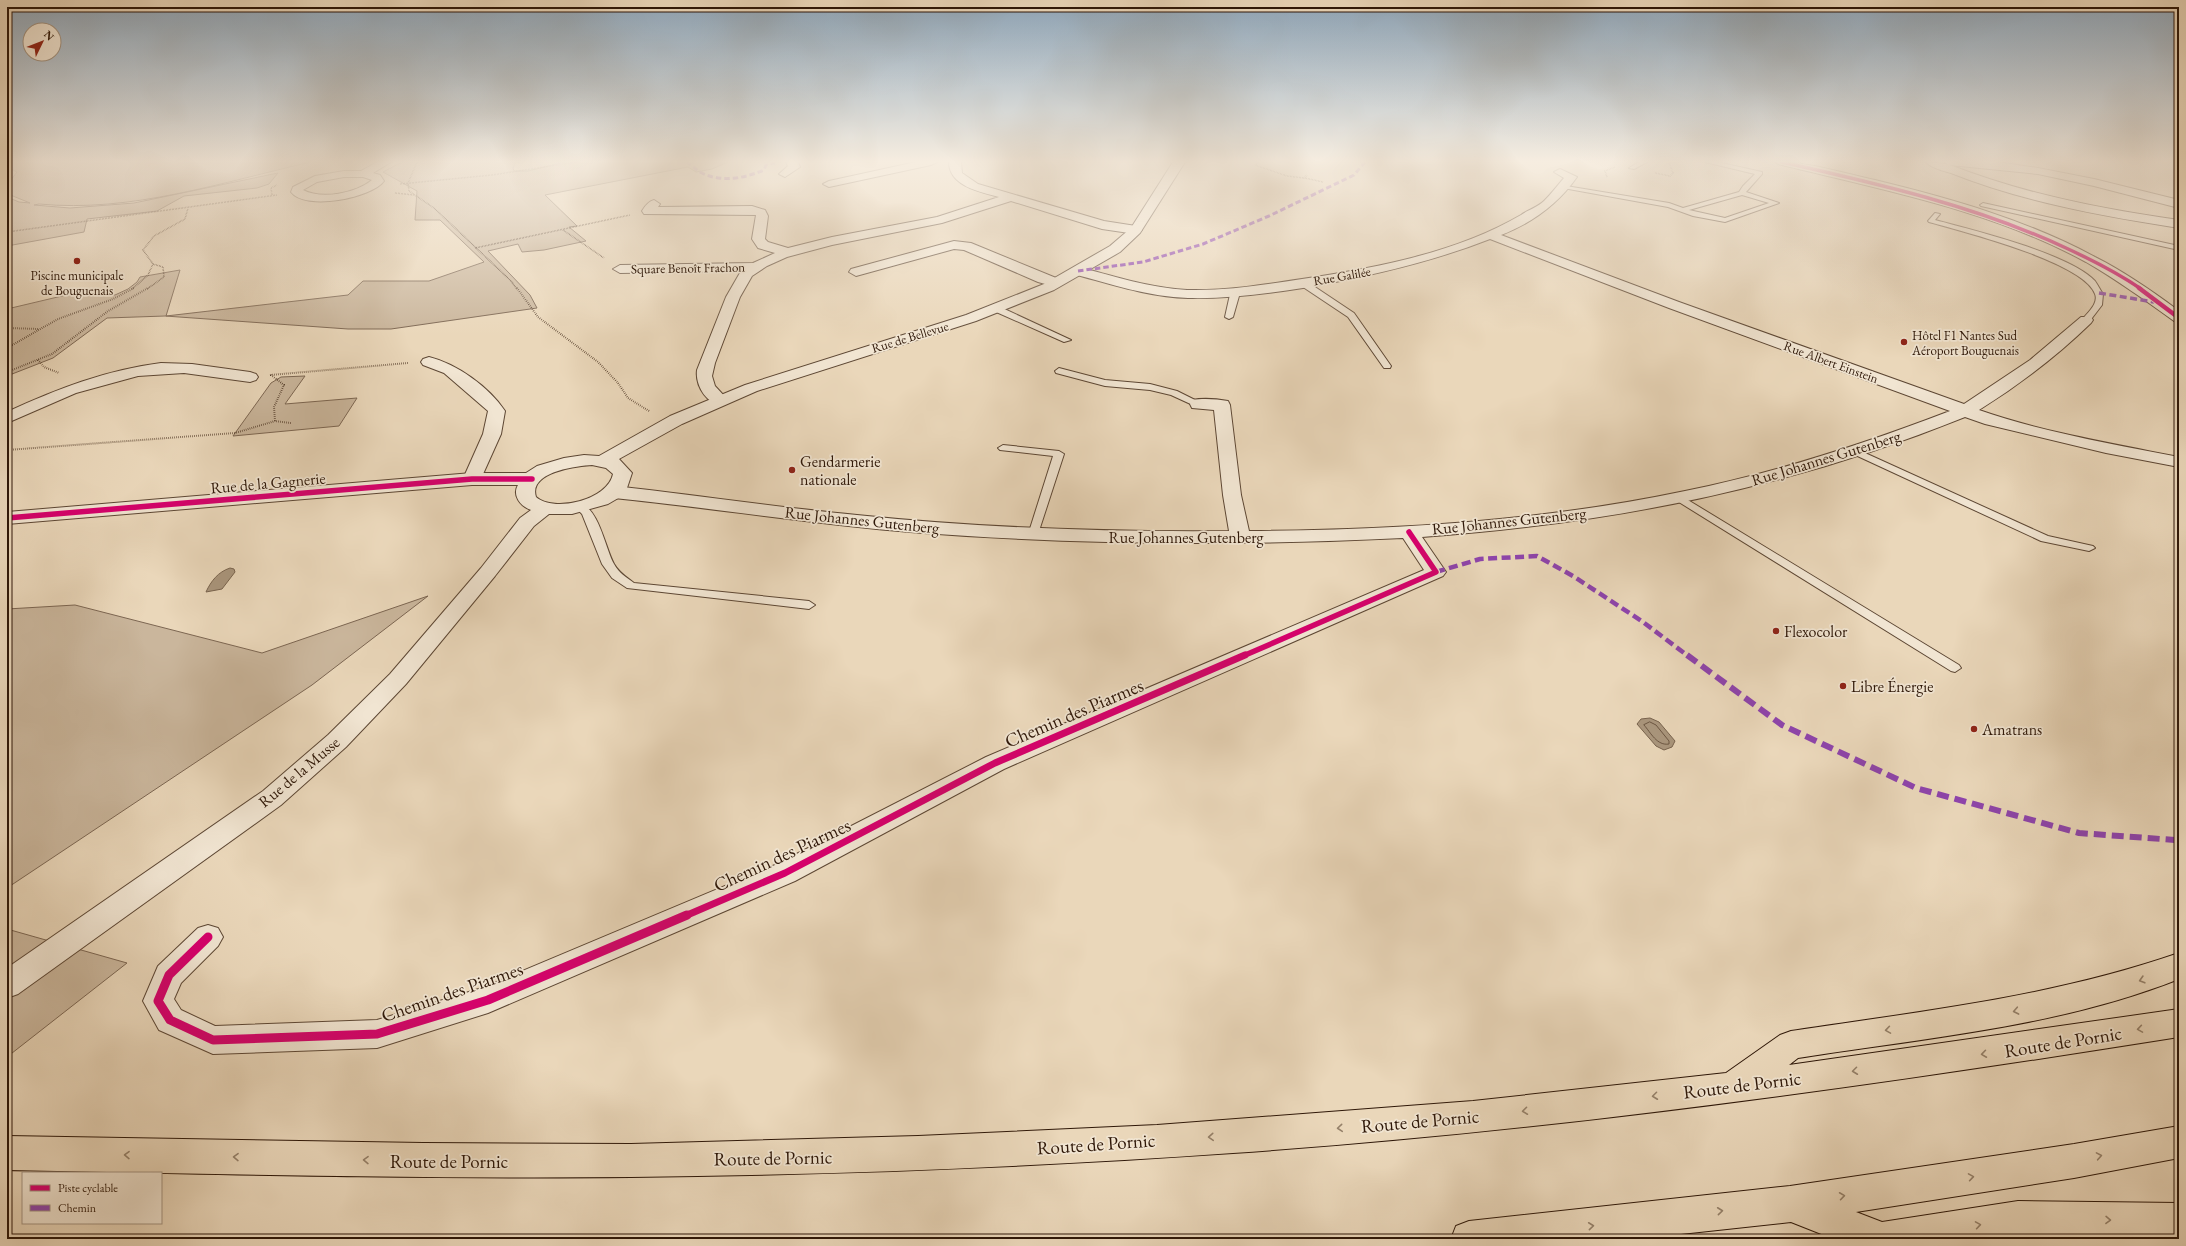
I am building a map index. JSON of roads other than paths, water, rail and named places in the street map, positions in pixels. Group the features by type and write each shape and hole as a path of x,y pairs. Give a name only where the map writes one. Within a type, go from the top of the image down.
{"highway":[{"path":"1735,1086 1791,1045 2013,1011 2076,998 2148,978 2179,966"},
{"name":"Route de Pornic","path":"7,1153 447,1161 640,1161 1020,1149 1301,1131 1475,1117 1735,1086 1988,1053 2179,1023"},
{"path":"1468,1239 1790,1204 2074,1161 2179,1142"},
{"path":"1790,1204 1880,1239"},
{"path":"1884,1239 2018,1219 2179,1221"}],"street":[{"path":"761,220 758,239 763,244 790,253"},
{"path":"720,400 710,392 705,385 704,372 730,306 746,274 755,267 790,253 834,241 937,220"},
{"path":"1085,220 1102,225 1136,230"},
{"name":"Rue de Bellevue","path":"602,461 676,420 720,400 798,372 997,309 1056,283 1115,249 1136,230 1142,220"},
{"name":"Rue Galilée","path":"1078,271 1161,290 1186,294 1234,292 1303,283 1412,262 1490,235 1518,220"},
{"path":"1998,220 2099,263 2135,285 2179,318"},
{"path":"2156,220 2179,224"},
{"name":"Rue Albert Einstein","path":"1490,235 1964,411 2020,429 2179,462"},
{"path":"856,272 954,245 966,246 1043,279 1056,283"},
{"name":"Square Benoît Frachon","path":"620,269 755,267"},
{"name":"Rue Johannes Gutenberg","path":"614,492 858,521 1033,535 1240,537 1409,532 1530,522 1678,497 1785,473 1854,451 1964,411 2036,365 2057,348 2086,320"},
{"path":"429,362 450,370 490,402 497,411 492,434 472,478"},
{"path":"7,418 45,400 130,371 184,368 250,377"},
{"path":"1198,404 1222,405 1232,495 1240,537"},
{"path":"581,460 602,461 619,467 623,472 624,479 621,485 614,492 599,500 580,506 561,509 545,508 534,504 527,499 525,493 526,486 532,479 548,469 564,463 581,460"},
{"name":"Rue de la Gagnerie","path":"7,518 472,478 532,479"},
{"name":"Rue de la Musse","path":"7,985 272,798 337,741 398,679 488,572 526,522 545,508"},
{"name":"Chemin des Piarmes","path":"208,938 169,975 158,1001 170,1020 213,1040 377,1034 488,1000 785,873 995,763 1436,572 1409,532"}],"lane":[{"name":"Rue Johannes Gutenberg","path":"1932,220 2029,250 2078,273 2095,286 2099,293 2098,306 2086,320"},
{"path":"2052,220 2179,248"},
{"path":"1303,283 1351,315 1387,366"},
{"path":"1229,318 1235,296 1234,292"},
{"path":"997,309 1067,340"},
{"path":"1058,371 1105,383 1150,387 1174,393 1198,404"},
{"path":"1003,448 1058,454 1033,535"},
{"path":"1854,451 2009,524 2045,539 2089,548"},
{"path":"1678,497 1955,668"},
{"path":"580,506 587,512 608,564 616,576 631,586 809,606"}],"water":[{"path":"230,568 234,569 235,572 222,589 206,592 215,577"},
{"path":"1650,718 1659,722 1675,741 1672,747 1664,750 1656,746 1637,724 1641,719"}],"place":[{"name":"Piscine municipale de Bouguenais","path":"77,261"},
{"name":"Hôtel F1 Nantes Sud Aéroport Bouguenais","path":"1904,342"},
{"name":"Gendarmerie nationale","path":"792,470"},
{"name":"Flexocolor","path":"1776,631"},
{"name":"Libre Énergie","path":"1843,686"},
{"name":"Amatrans","path":"1974,729"}]}
